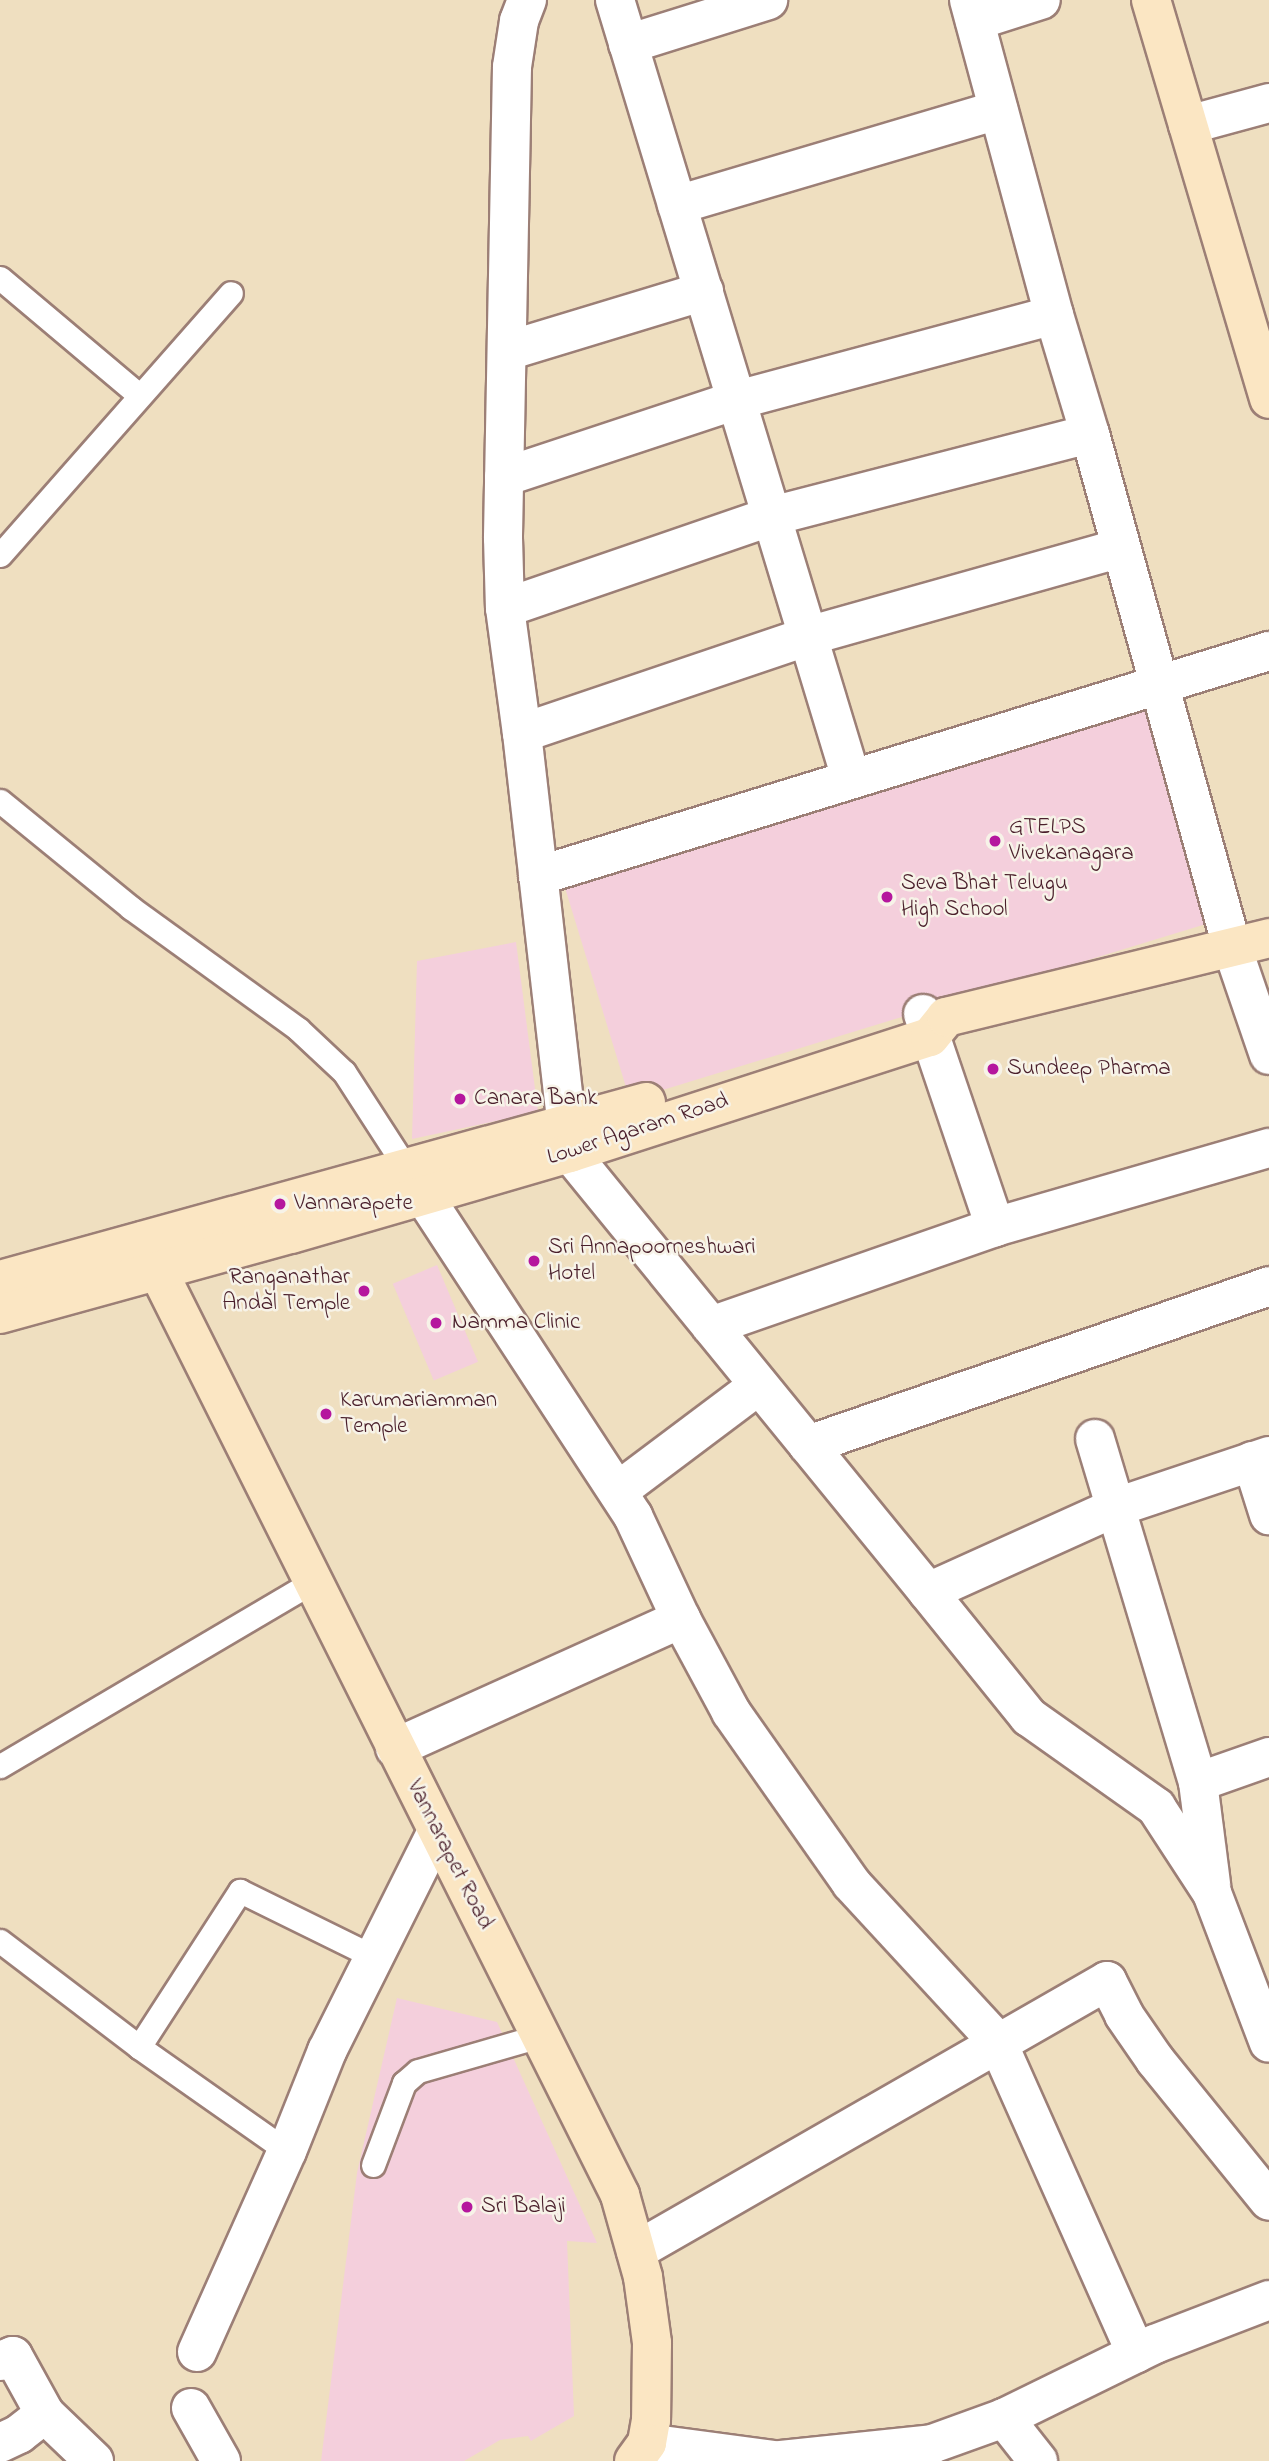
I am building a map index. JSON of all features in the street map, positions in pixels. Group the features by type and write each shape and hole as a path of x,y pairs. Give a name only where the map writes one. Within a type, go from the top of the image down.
{"street":[{"path":"527,0 519,21 512,67 504,477 505,608 522,733 568,1138 710,1326 1029,1717 1156,1807 1212,1893 1269,2043"},
{"path":"615,0 851,778"},
{"path":"628,44 768,0"},
{"path":"1041,0 972,10 1158,687 1232,947 1269,1055"},
{"path":"1152,0 1268,390"},
{"path":"1188,125 1269,103"},
{"path":"677,205 998,110"},
{"path":"507,351 704,291"},
{"path":"504,477 737,400 1054,315"},
{"path":"505,608 772,516 1090,434"},
{"path":"522,733 808,636 1121,548"},
{"path":"538,876 1269,651"},
{"name":"Lower Agaram Road","path":"0,1314 150,1255 568,1138 933,1023 1269,938"},
{"path":"933,1023 995,1227"},
{"path":"710,1326 995,1227 1269,1148"},
{"path":"414,1182 633,1516 681,1619 731,1712 851,1883 998,2041 1136,2353"},
{"path":"0,1280 150,1255"},
{"name":"Vannarapet Road","path":"150,1255 539,2036 608,2164 636,2251 652,2343 653,2395 640,2452"},
{"path":"808,1445 1269,1286"},
{"path":"618,1491 759,1385"},
{"path":"1095,1439 1198,1782 1212,1893"},
{"path":"928,1592 1114,1508 1260,1459 1269,1516"},
{"path":"396,1748 681,1619"},
{"path":"1198,1782 1269,1757"},
{"path":"197,2352 287,2151 327,2051 437,1831"},
{"path":"636,2251 998,2041 1107,1981 1124,2015 1154,2060 1269,2201"},
{"path":"640,2452 782,2461 897,2454 1004,2418 1136,2353 1269,2300"},
{"path":"0,2361 13,2357 45,2414 94,2461"},
{"path":"191,2408 221,2461"},
{"path":"0,2443 19,2434 45,2414"},
{"path":"1004,2418 1038,2461"}],"lane":[{"path":"0,278 139,395"},
{"path":"0,555 231,293"},
{"path":"0,802 131,908 298,1028 344,1072 414,1182"},
{"path":"0,1766 312,1582"},
{"path":"139,2046 240,1891 374,1957"},
{"path":"0,1941 139,2046 287,2151"},
{"path":"373,2165 404,2083 418,2071 539,2036"}],"shaded area":[{"name":"Seva Bhat Telugu High School","path":"1151,694 1220,920 630,1100 561,874"},
{"path":"516,942 538,1112 412,1139 417,961"},
{"name":"Namma Clinic","path":"437,1265 478,1362 434,1380 393,1284"},
{"name":"Sri Balaji","path":"397,1998 497,2022 597,2243 567,2241 574,2416 531,2441 528,2436 500,2440 464,2461 321,2461 357,2173"}],"place":[{"name":"GTELPS Vivekanagara","path":"995,841"},
{"name":"Seva Bhat Telugu High School","path":"887,897"},
{"name":"Sundeep Pharma","path":"993,1069"},
{"name":"Canara Bank","path":"460,1099"},
{"name":"Vannarapete","path":"280,1204"},
{"name":"Sri Annapoorneshwari Hotel","path":"534,1261"},
{"name":"Ranganathar Andal Temple","path":"364,1291"},
{"name":"Namma Clinic","path":"436,1323"},
{"name":"Karumariamman Temple","path":"326,1414"},
{"name":"Sri Balaji","path":"467,2207"}]}
